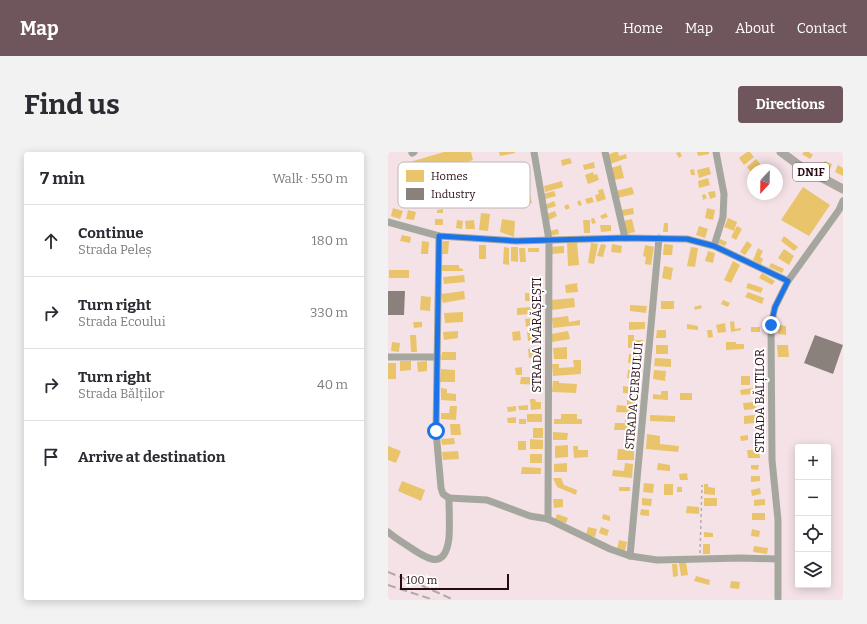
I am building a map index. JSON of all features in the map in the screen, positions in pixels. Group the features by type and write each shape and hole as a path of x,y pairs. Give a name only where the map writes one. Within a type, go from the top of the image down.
{"main road":[{"name":"DN1F","path":"781,152 800,166 843,189"}],"street":[{"name":"STRADA MĂRĂȘEȘTI","path":"534,152 548,240 548,519"},
{"path":"605,152 625,238"},
{"path":"714,246 723,217 724,194 716,152"},
{"name":"STRADA BĂLȚILOR","path":"778,598 778,520 772,453 771,325 775,307 788,281 843,201"},
{"path":"388,222 439,236 516,241 625,238 687,239 714,246 788,281"},
{"path":"439,236 436,431 441,488 443,494 449,498 487,500 530,516 548,519 610,549 630,556 657,560 742,558 777,559"},
{"name":"STRADA CERBULUI","path":"630,556 659,238"},
{"path":"388,358 437,357"},
{"path":"388,532 426,558 434,560 442,557 446,550 449,538 449,498"}],"path":[{"path":"700,559 702,485"}],"building: Homes":[{"path":"444,152 471,152 473,160 466,162 410,162"},
{"path":"499,152 515,152 515,153 500,156"},
{"path":"618,152 619,156 626,154 627,158 610,164 607,155"},
{"path":"680,152 682,156 679,158 676,153"},
{"path":"697,152 709,152 709,154 698,156"},
{"path":"747,152 750,152 754,157 744,165 739,158"},
{"path":"804,152 809,152 813,155 810,159 802,154"},
{"path":"570,158 572,163 562,166 561,160"},
{"path":"756,159 760,164 750,164"},
{"path":"825,161 832,164 830,169 823,166"},
{"path":"594,162 595,168 584,170 583,165"},
{"path":"621,165 624,178 614,180 611,168"},
{"path":"838,165 843,168 843,176 835,172"},
{"path":"709,167 711,174 699,178 697,170"},
{"path":"694,169 695,175 691,175 690,170"},
{"path":"593,172 594,175 597,174 599,180 588,184 585,175"},
{"path":"708,178 710,185 699,188 698,181"},
{"path":"562,181 563,187 545,192 544,186"},
{"path":"632,187 634,194 618,198 616,191"},
{"path":"803,187 830,205 809,236 781,220"},
{"path":"603,189 606,199 597,202 595,195 599,194 598,190"},
{"path":"554,191 556,196 545,199 543,194"},
{"path":"715,191 716,197 710,199 708,192"},
{"path":"705,194 707,198 703,200 702,195"},
{"path":"592,197 594,202 587,204 585,199"},
{"path":"580,200 582,205 579,206 577,202"},
{"path":"554,201 556,206 547,209 545,205"},
{"path":"568,204 570,208 566,210 564,206"},
{"path":"393,208 403,211 400,219 391,216"},
{"path":"633,208 634,214 622,216 621,210"},
{"path":"707,208 715,210 713,220 705,218"},
{"path":"443,209 443,213 437,213 437,210"},
{"path":"408,210 416,212 414,220 406,219"},
{"path":"555,211 557,216 549,220 547,214"},
{"path":"481,213 490,214 488,231 479,230"},
{"path":"606,213 608,217 602,219 600,216"},
{"path":"594,218 596,223 592,224 591,219"},
{"path":"728,218 737,222 734,231 724,227"},
{"path":"435,219 443,219 443,225 435,225"},
{"path":"502,219 515,221 514,237 500,232"},
{"path":"632,219 635,232 627,234 623,221"},
{"path":"457,220 463,221 462,229 456,228"},
{"path":"474,220 475,229 466,229 465,221"},
{"path":"583,220 590,220 590,233 584,233"},
{"path":"664,223 668,223 668,232 663,232"},
{"path":"600,225 611,225 611,231 601,232"},
{"path":"699,226 708,229 705,238 696,235"},
{"path":"737,226 742,229 736,240 731,237"},
{"path":"558,229 559,234 549,236 549,231"},
{"path":"402,235 411,237 410,243 400,241"},
{"path":"784,236 798,247 794,251 781,241"},
{"path":"720,239 727,242 725,246 718,243"},
{"path":"422,241 429,242 428,254 421,254"},
{"path":"443,241 449,241 448,254 442,254"},
{"path":"747,241 752,245 745,255 740,252"},
{"path":"567,242 577,242 579,265 568,266"},
{"path":"591,243 598,244 594,264 588,263"},
{"path":"601,244 606,245 603,257 597,256"},
{"path":"612,244 622,246 621,253 611,252"},
{"path":"664,244 673,245 672,255 663,255"},
{"path":"479,245 486,245 486,259 479,259"},
{"path":"645,245 654,247 651,265 645,264 646,257 643,256"},
{"path":"564,246 564,253 552,254 551,247"},
{"path":"504,247 509,248 509,265 503,264"},
{"path":"511,247 518,247 518,262 511,261"},
{"path":"691,247 698,248 695,267 687,266"},
{"path":"519,248 525,248 526,262 520,262"},
{"path":"528,248 539,248 539,252 528,252"},
{"path":"758,248 763,251 760,257 763,259 761,264 753,260"},
{"path":"784,249 794,256 789,265 778,258"},
{"path":"708,251 715,253 713,263 705,261"},
{"path":"733,261 740,265 731,283 724,280"},
{"path":"771,263 784,269 782,273 769,267"},
{"path":"441,265 459,265 459,268 463,269 463,271 441,271"},
{"path":"664,266 673,268 671,280 662,278"},
{"path":"389,270 409,270 409,278 389,278"},
{"path":"762,273 775,281 772,285 759,278"},
{"path":"464,275 465,282 444,284 443,277"},
{"path":"540,278 541,287 532,288 531,279"},
{"path":"577,283 578,292 566,293 565,285"},
{"path":"748,283 763,288 761,293 746,288"},
{"path":"464,291 465,299 443,303 441,294"},
{"path":"748,292 764,298 762,304 745,297"},
{"path":"525,293 529,293 530,301 525,301"},
{"path":"531,293 541,293 541,299 532,299"},
{"path":"421,296 431,297 430,311 420,310"},
{"path":"574,298 575,307 552,310 551,300"},
{"path":"723,300 730,303 728,307 721,304"},
{"path":"661,301 674,301 674,309 661,309"},
{"path":"531,304 540,304 540,312 532,312"},
{"path":"630,305 647,306 646,313 630,311"},
{"path":"701,305 702,308 695,310 694,307"},
{"path":"531,307 531,314 517,315 517,308"},
{"path":"463,312 463,322 445,323 444,313"},
{"path":"568,316 569,322 580,320 580,325 553,328 552,318"},
{"path":"541,317 542,325 526,327 525,319"},
{"path":"734,321 735,329 741,328 741,330 731,332 730,322"},
{"path":"413,322 422,322 422,327 414,328"},
{"path":"629,322 645,322 645,329 629,330"},
{"path":"725,323 726,332 718,333 716,325"},
{"path":"687,324 698,326 698,330 687,329"},
{"path":"779,325 786,326 786,335 778,334"},
{"path":"751,327 760,327 760,332 751,332"},
{"path":"540,330 540,340 528,341 527,331"},
{"path":"657,330 666,330 666,338 656,338"},
{"path":"707,330 712,330 713,337 708,338"},
{"path":"458,331 458,338 444,340 443,332"},
{"path":"520,331 521,340 513,341 512,332"},
{"path":"568,331 570,339 552,342 551,334"},
{"path":"410,335 416,335 417,352 411,352"},
{"path":"628,335 634,335 634,340 643,340 643,347 628,348"},
{"path":"392,342 400,343 399,352 391,351"},
{"path":"726,342 744,344 744,349 726,350"},
{"path":"656,345 668,345 668,354 656,354"},
{"path":"777,345 788,345 789,357 778,357"},
{"path":"567,347 567,359 554,359 553,348"},
{"path":"538,348 539,357 529,358 528,349"},
{"path":"442,352 456,352 456,360 441,360"},
{"path":"629,354 642,354 641,363 628,363"},
{"path":"655,358 671,359 671,367 654,366"},
{"path":"573,360 581,360 581,374 553,376 552,364 559,364 559,368 574,367"},
{"path":"400,361 411,361 411,370 400,371"},
{"path":"427,361 427,371 418,372 417,362"},
{"path":"388,363 396,363 396,379 388,379"},
{"path":"522,367 522,375 516,375 515,368"},
{"path":"441,369 455,370 455,382 440,382"},
{"path":"628,370 641,371 640,379 627,378"},
{"path":"654,370 666,371 665,381 653,379"},
{"path":"535,373 541,373 541,385 520,384 521,377 535,377"},
{"path":"741,376 750,376 750,385 741,385"},
{"path":"553,381 559,381 559,383 577,384 576,393 552,392"},
{"path":"623,386 639,388 638,394 623,393"},
{"path":"441,388 447,389 447,393 456,394 456,401 441,400"},
{"path":"753,388 754,394 741,395 740,390"},
{"path":"661,391 668,391 668,400 653,399 653,394 661,395"},
{"path":"680,393 692,393 692,400 680,400"},
{"path":"530,399 535,399 536,402 541,402 541,409 531,410"},
{"path":"627,400 638,401 638,413 616,412 617,405 627,406"},
{"path":"755,402 756,409 744,410 743,403"},
{"path":"528,405 528,410 519,410 518,406"},
{"path":"450,406 457,406 456,420 441,419 441,413 449,413"},
{"path":"516,406 516,411 508,412 507,407"},
{"path":"527,414 542,414 542,422 527,422"},
{"path":"561,414 577,414 577,419 582,419 582,424 554,424 554,419 561,419"},
{"path":"650,415 675,416 675,422 650,421"},
{"path":"755,415 755,423 744,424 744,416"},
{"path":"516,417 516,423 508,423 507,418"},
{"path":"519,419 526,419 526,424 519,424"},
{"path":"625,419 636,419 635,430 614,430 615,423 625,423"},
{"path":"450,424 460,424 461,435 451,435"},
{"path":"533,428 543,428 543,438 533,438"},
{"path":"553,432 568,433 567,440 553,440"},
{"path":"647,434 660,436 660,444 679,446 678,452 646,449"},
{"path":"748,435 748,440 741,441 740,436"},
{"path":"454,438 455,444 442,445 441,439"},
{"path":"530,439 543,440 543,449 530,449"},
{"path":"518,441 526,441 526,450 518,450"},
{"path":"568,445 568,457 555,458 555,446"},
{"path":"388,446 401,451 396,463 388,460"},
{"path":"573,446 578,446 578,450 588,450 588,457 574,458"},
{"path":"618,449 634,450 634,460 617,460"},
{"path":"747,450 759,450 760,458 748,458"},
{"path":"458,451 459,459 443,460 442,452"},
{"path":"530,454 542,454 542,463 530,463"},
{"path":"567,463 567,472 554,472 554,464"},
{"path":"625,463 633,464 632,478 612,476 613,470 624,471"},
{"path":"658,463 670,465 670,471 657,470"},
{"path":"751,465 759,465 758,470 751,469"},
{"path":"522,467 541,468 541,474 521,474"},
{"path":"687,473 688,480 680,480 679,474"},
{"path":"751,476 760,476 760,481 751,482"},
{"path":"553,478 561,478 564,485 577,490 576,495 557,487"},
{"path":"402,481 425,490 421,501 398,491"},
{"path":"644,483 654,484 653,493 643,492"},
{"path":"664,484 673,484 673,495 664,495"},
{"path":"704,484 708,484 708,487 715,488 715,495 704,494"},
{"path":"619,487 630,487 630,491 619,491"},
{"path":"677,487 682,487 682,492 677,492"},
{"path":"760,488 761,494 752,496 751,490"},
{"path":"642,498 652,499 651,506 642,505"},
{"path":"704,498 717,498 717,506 704,506"},
{"path":"553,499 563,499 563,507 554,508"},
{"path":"765,499 765,505 754,506 754,500"},
{"path":"687,506 699,507 699,514 686,513"},
{"path":"641,509 649,510 649,516 640,515"},
{"path":"752,513 765,513 765,520 752,520"},
{"path":"557,514 568,518 566,523 555,520"},
{"path":"603,514 610,516 610,521 602,519"},
{"path":"588,527 597,529 595,537 586,535"},
{"path":"601,527 609,530 607,536 599,533"},
{"path":"752,529 760,531 759,537 751,536"},
{"path":"704,532 713,533 713,537 704,537"},
{"path":"619,540 627,542 625,551 617,549"},
{"path":"703,544 710,544 710,554 703,554"},
{"path":"754,546 768,548 767,554 753,552"},
{"path":"686,562 688,575 681,576 679,563"},
{"path":"672,564 677,564 678,576 673,577"},
{"path":"696,576 710,580 709,585 694,581"},
{"path":"731,581 740,582 739,589 730,588"}],"building: Industry":[{"path":"388,291 405,291 404,315 388,315"},
{"path":"815,335 843,345 833,374 804,363"}],"railway":[{"path":"388,572 454,600"},
{"path":"388,585 434,600"}],"route":[{"path":"436,431 439,236 516,241 625,238 687,239 714,246 788,281 775,307 771,325"}]}
